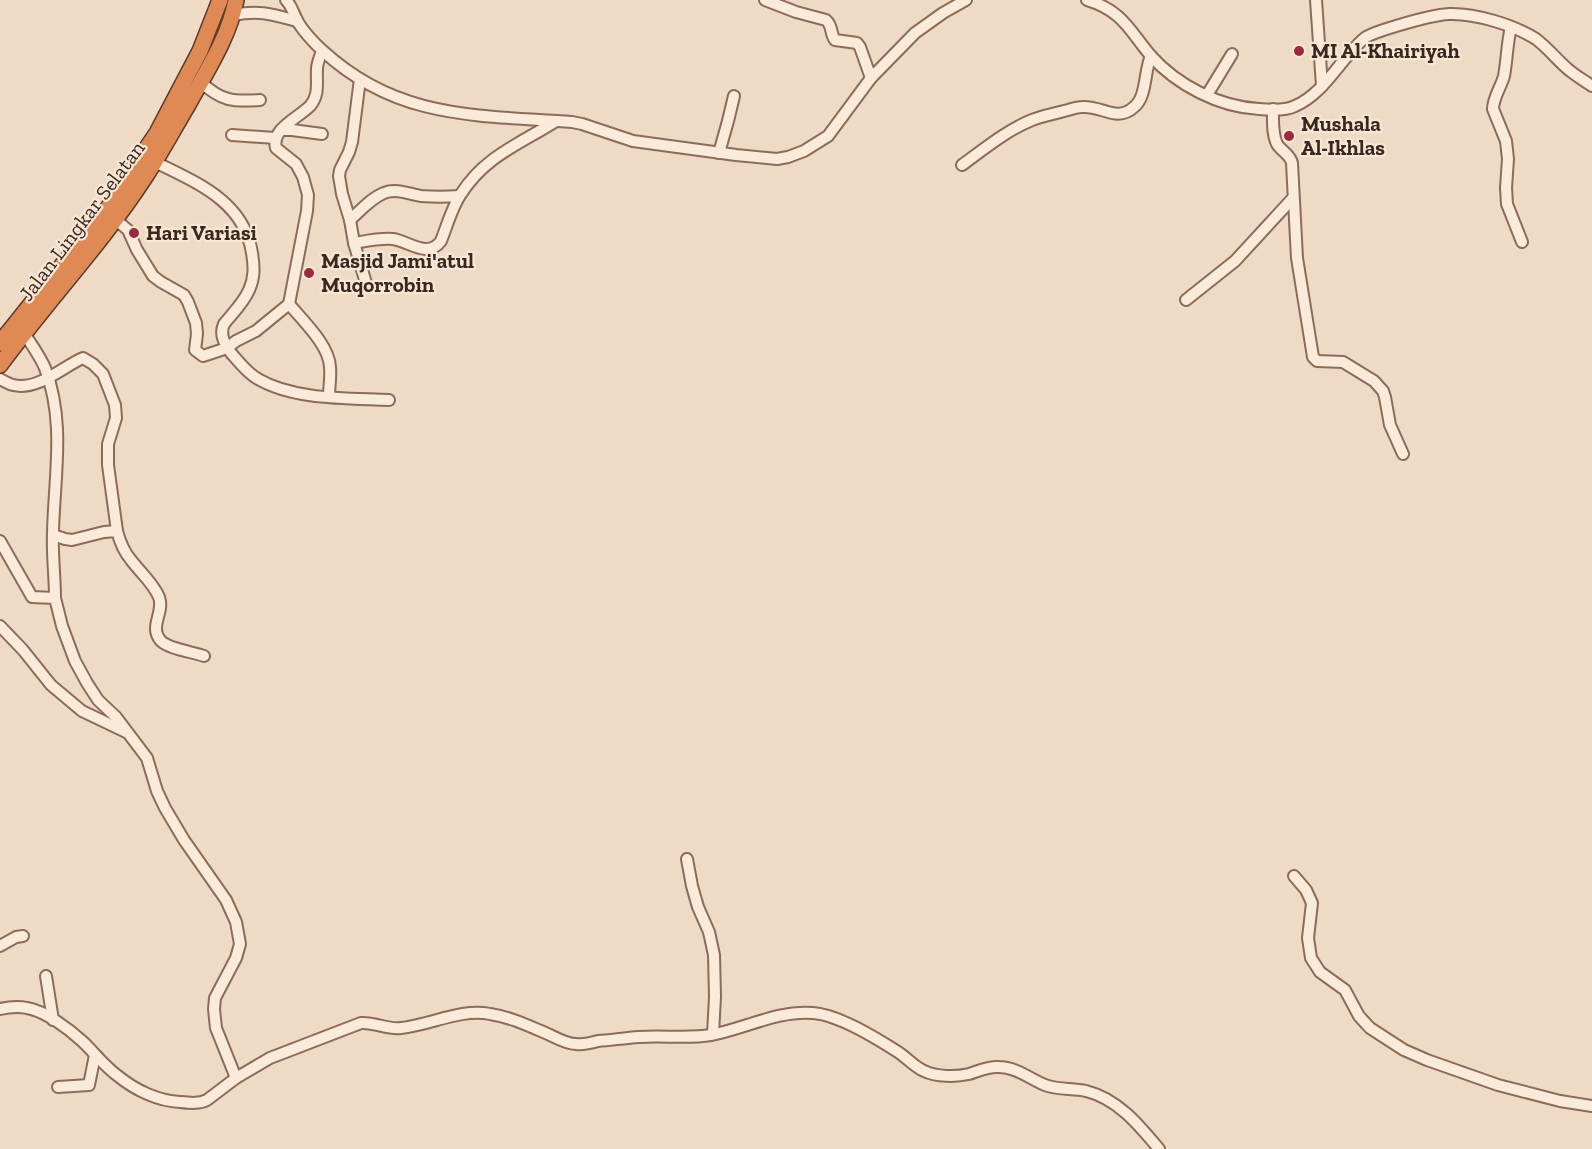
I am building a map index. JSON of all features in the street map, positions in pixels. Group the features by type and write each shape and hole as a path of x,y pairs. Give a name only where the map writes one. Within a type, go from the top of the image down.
{"highway":[{"name":"Jalan Lingkar Selatan","path":"77,256 115,219 200,51 217,2"},
{"name":"Jalan Lingkar Selatan","path":"0,365 108,208 139,174 155,162 216,55 234,8"},
{"name":"Jalan Lingkar Selatan","path":"0,343 65,272"}],"street":[{"path":"286,0 291,5 297,21 322,51 360,79 404,100 432,109 482,117 556,120 582,124 633,141 777,159 804,151 828,136 871,78 915,33 966,0"},
{"path":"765,0 826,20 830,23 835,40 857,43 871,78"},
{"path":"1088,0 1103,5 1114,13 1133,31 1151,56 1177,80 1208,96 1233,105 1258,109 1293,107 1322,87 1352,50 1366,38 1382,30 1411,21 1449,14 1474,16 1511,27 1537,40 1570,71 1592,86"},
{"path":"1316,0 1322,87"},
{"path":"234,8 297,21"},
{"path":"1511,27 1507,61 1493,108 1506,141 1507,204 1522,242"},
{"path":"115,219 128,230 153,276 184,295 196,323 195,350 203,356 227,348 264,326 289,304 307,211 308,195 303,177 296,164 276,148 278,134 312,103 318,90 316,71 322,51"},
{"path":"1208,96 1232,54"},
{"path":"962,165 1002,136 1031,121 1081,106 1093,107 1118,115 1127,113 1142,97 1146,70 1151,56"},
{"path":"360,79 352,142 340,170 341,188 366,283"},
{"path":"201,82 216,96 241,102 260,100"},
{"path":"719,153 734,96"},
{"path":"1273,109 1273,126 1277,143 1291,158 1292,163 1297,258 1313,357 1317,361 1343,362 1374,381 1383,391 1390,425 1403,454"},
{"path":"354,243 384,239 396,240 418,248 437,247 459,196 473,176 498,154 556,120"},
{"path":"232,135 278,134 292,130 322,134"},
{"path":"155,162 219,197 233,210 243,225 251,246 255,272 249,290 222,329 227,348 239,363 255,378 271,386 295,393 388,400"},
{"path":"350,220 384,193 396,191 420,196 459,196"},
{"path":"1186,300 1235,261 1293,198"},
{"path":"289,304 325,349 330,367 329,396"},
{"path":"24,333 44,367 58,422 53,535 55,598 62,626 75,661 87,683 98,700 116,717 147,758 156,791 183,840 226,900 236,922 240,944 236,958 215,998 214,1009 216,1028 236,1078"},
{"path":"0,379 14,385 26,386 48,378 83,358 103,374 115,405 116,418 108,444 108,465 117,531 122,547 160,599 161,609 156,623 156,634 160,640 166,645 204,656"},
{"path":"53,535 72,540 117,531"},
{"path":"0,541 32,597 55,598"},
{"path":"0,626 58,692 82,711 127,732"},
{"path":"687,859 692,886 709,932 714,955 713,1034"},
{"path":"1294,876 1306,890 1312,903 1308,938 1311,958 1320,972 1345,990 1359,1016 1370,1028 1404,1050 1498,1085 1560,1101 1592,1106"},
{"path":"0,946 23,936"},
{"path":"46,976 53,1020"},
{"path":"0,1009 17,1007 36,1010 68,1029 123,1080 154,1097 172,1102 192,1103 207,1100 236,1078 270,1058 362,1023 376,1023 398,1029 480,1012 516,1021 573,1044 641,1036 693,1037 797,1013 814,1013 840,1019 897,1052 924,1071 934,1074 962,1075 984,1068 1008,1068 1047,1086 1084,1091 1109,1100 1140,1126 1159,1149"},
{"path":"58,1087 89,1085 95,1055"}],"place":[{"name":"MI Al-Khairiyah","path":"1299,51"},
{"name":"Mushala Al-Ikhlas","path":"1289,136"},
{"name":"Hari Variasi","path":"134,233"},
{"name":"Masjid Jami'atul Muqorrobin","path":"309,273"}]}
